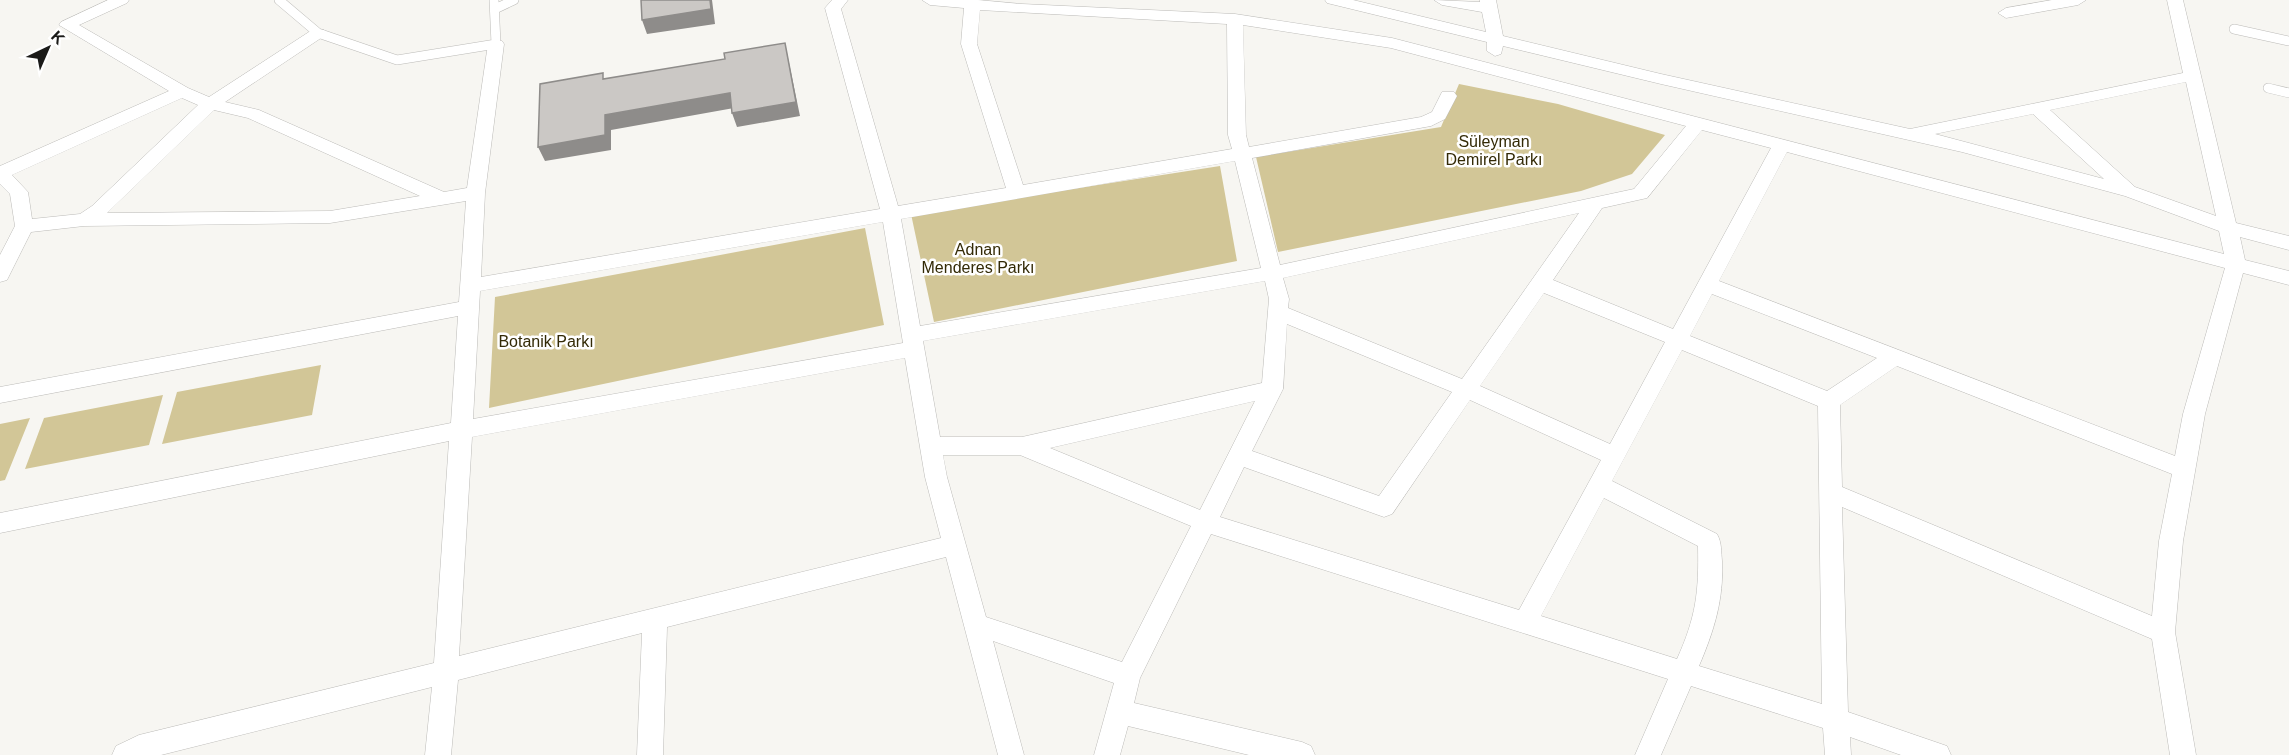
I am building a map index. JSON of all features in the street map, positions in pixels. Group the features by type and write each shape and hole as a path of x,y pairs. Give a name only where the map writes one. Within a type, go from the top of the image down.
{"street":[{"path":"121,0 67,25 182,92 210,104 253,114 441,198"},
{"path":"840,0 832,8 891,213 930,446 952,545 1011,755"},
{"path":"930,0 972,5 1234,19 1392,43 2289,278"},
{"path":"1333,0 1910,134 2131,192 2229,228 2289,243"},
{"path":"1442,0 1489,4 1495,38 1494,70"},
{"path":"2006,13 2078,0"},
{"path":"2175,0 2236,263 2194,414 2171,541 2163,632 2183,755"},
{"path":"972,5 969,44 1016,192"},
{"path":"1107,755 1128,676 1272,389 1279,299 1237,135 1234,19"},
{"path":"84,220 99,210 210,104 318,33"},
{"path":"438,755 446,671 476,193 496,44"},
{"path":"1910,134 2192,76"},
{"path":"0,275 24,226 19,192 0,174 182,92"},
{"path":"0,396 470,296 891,213 1425,122 1439,115 1448,96"},
{"path":"2037,108 2131,192"},
{"path":"0,523 461,430 1273,273 1640,194 1698,123"},
{"path":"1526,622 1782,145"},
{"path":"24,226 84,220 330,217 476,193"},
{"path":"1239,456 1384,507 1596,203"},
{"path":"1540,283 1829,401"},
{"path":"1707,284 2184,469"},
{"path":"1279,312 1466,389 1615,456"},
{"path":"1829,401 1894,357"},
{"path":"930,446 1022,446 1272,389"},
{"path":"1829,401 1835,720 1838,755"},
{"path":"1022,446 1205,522 1683,671 1938,755"},
{"path":"1599,485 1709,541 1711,586 1701,631 1648,755"},
{"path":"1831,492 2163,632"},
{"path":"125,755 139,748 952,545"},
{"path":"651,755 655,619"},
{"path":"975,624 1128,676"},
{"path":"1119,712 1302,755"}],"lane":[{"path":"279,0 318,33 397,60 496,44 495,4 514,0"},
{"path":"2234,29 2289,41"},
{"path":"2268,88 2289,93"}],"green space":[{"name":"Süleyman Demirel Parkı","path":"1459,84 1558,104 1665,135 1632,174 1581,191 1278,252 1256,157 1441,127"},
{"name":"Adnan Menderes Parkı","path":"1220,166 1237,261 934,322 911,214"},
{"name":"Botanik Parkı","path":"865,228 884,325 489,408 495,297"},
{"path":"321,365 312,415 162,444 177,392"},
{"path":"163,395 149,445 25,469 44,418"},
{"path":"30,418 5,480 0,481 0,424"}],"building":[{"path":"641,0 710,0 711,9 642,20"},
{"path":"785,43 796,102 732,113 730,93 605,115 605,135 538,147 540,84 603,73 603,79 725,59 724,53"}]}
